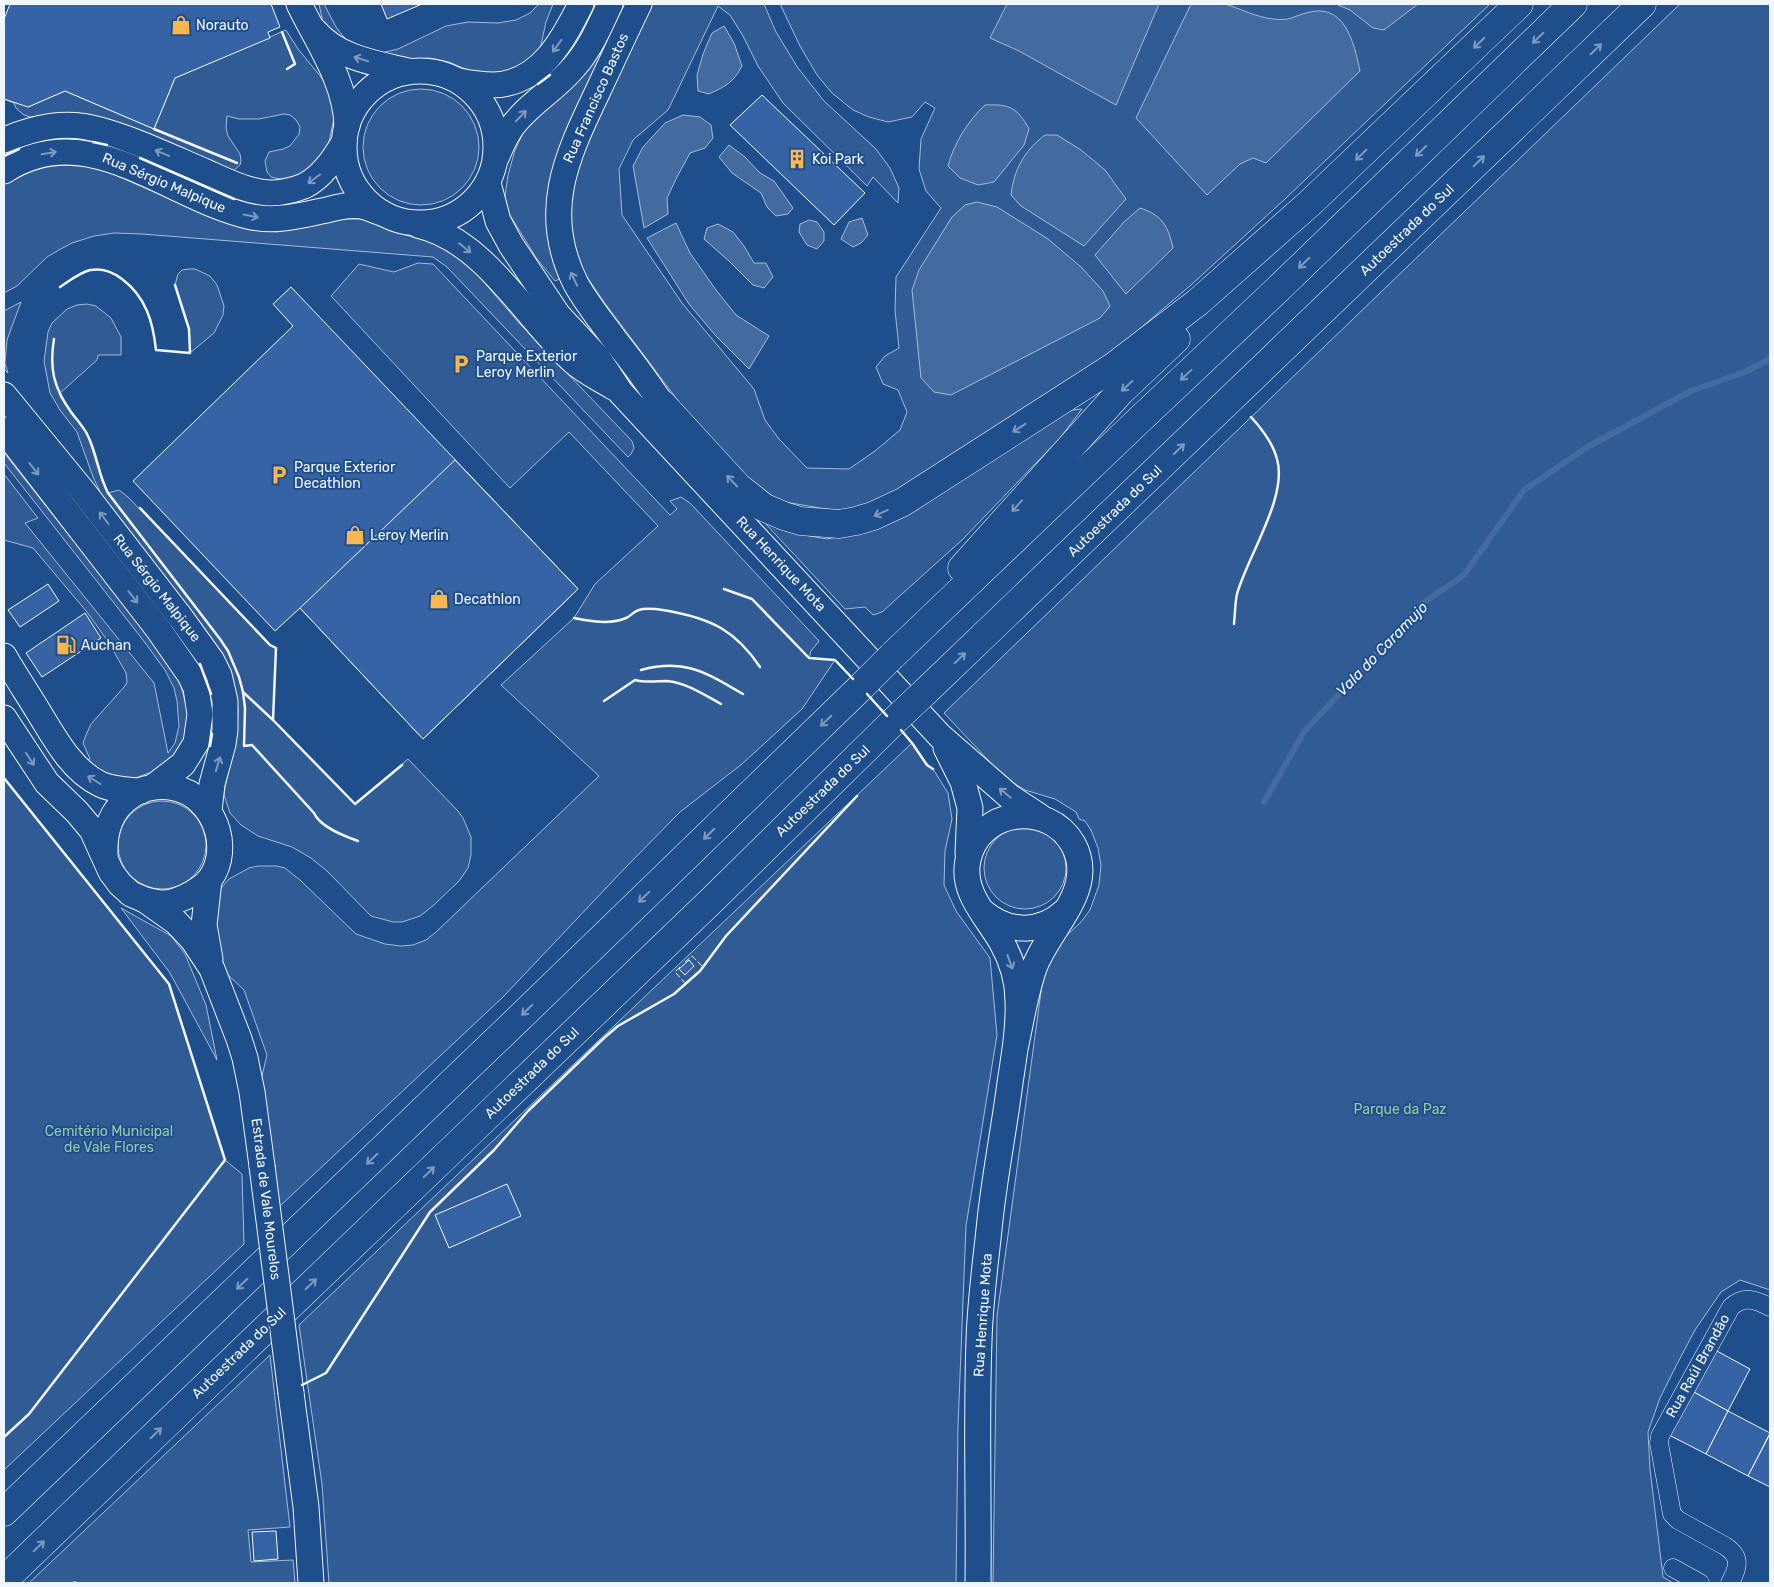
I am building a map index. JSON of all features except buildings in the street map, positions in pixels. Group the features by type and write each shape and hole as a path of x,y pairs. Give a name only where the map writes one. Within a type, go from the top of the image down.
{"highway":[{"path":"662,404 738,487 764,507 784,516 818,524 839,524 864,519 903,502 1112,367 1198,302 1310,203 1519,4"},
{"path":"4,1512 511,1026 892,656 1284,283 1573,4"},
{"name":"Autoestrada do Sul","path":"4,1580 705,907 893,722 1642,4"},
{"path":"917,633 957,573 1088,427 1120,392 1216,301 1310,203"}],"street":[{"path":"304,14 320,37 338,50 356,58 408,71 434,72 459,81 495,85 510,83 523,78 542,64 565,35 581,4"},
{"path":"304,14 342,92 346,113 346,163 354,184 367,201 395,218 430,223 453,216 473,203 488,183 505,136 530,108 555,87 575,66 591,42 610,4"},
{"name":"Rua Francisco Bastos","path":"639,4 570,151 561,183 559,220 565,256 576,284 594,312 662,404"},
{"path":"345,134 355,106 369,90 387,78 408,71"},
{"path":"459,81 481,101 485,108 494,128 496,158"},
{"name":"Rua Sérgio Malpique","path":"4,140 28,130 49,126 71,125 98,129 132,140 241,187 271,193 291,191 312,181 331,162 345,134"},
{"name":"Rua Sérgio Malpique","path":"4,171 32,157 52,152 88,153 120,163 214,206 253,217 288,219 349,205 362,206 395,218"},
{"name":"Rua Henrique Mota","path":"488,183 498,220 512,244 558,315 598,358 621,393 940,736 1010,798 1046,819"},
{"name":"Rua Henrique Mota","path":"395,218 441,232 455,240 483,262 575,362 621,393"},
{"path":"532,274 571,308 636,379 662,404"},
{"name":"Rua Sérgio Malpique","path":"4,395 82,490 187,625 212,661 219,675 225,701 225,730 222,750 212,784 209,811"},
{"name":"Rua Sérgio Malpique","path":"4,430 158,629 190,675 196,688 200,714 196,742 183,764 147,789"},
{"name":"Estrada de Vale Mourelos","path":"4,656 54,736 76,766 91,779 100,784 124,790 166,786 181,789 196,798 209,811 214,820 219,838 220,856 210,880 204,926 212,969 236,1030 252,1092 306,1507 311,1583"},
{"name":"Estrada de Vale Mourelos","path":"4,718 47,783 77,812 92,830 111,872 120,884 132,894 145,900 176,922 193,940 212,969"},
{"name":"Rua Henrique Mota","path":"940,736 963,782 970,808 968,858"},
{"name":"Estrada de Vale Mourelos","path":"106,858 104,840 108,824 117,809 130,796 147,789"},
{"path":"1024,814 1046,819 1060,828 1070,840 1079,859 1080,880 1078,891 1042,948 1036,963 1015,1049 1018,996 1014,971 1001,942 971,894 967,882 968,858 971,848 984,830 1003,818 1024,814"},
{"name":"Estrada de Vale Mourelos","path":"145,900 165,903 184,899 210,880"},
{"path":"977,905 994,920 1004,925 1021,929 1038,927 1049,923 1067,909"},
{"name":"Rua Henrique Mota","path":"978,1583 979,1338 991,1217 1015,1049"},
{"name":"Rua Raúl Brandão","path":"1730,1583 1737,1570 1737,1560 1732,1552 1725,1546 1678,1520 1672,1514 1659,1443 1660,1436 1731,1307 1739,1301 1749,1299 1756,1300 1770,1307"},
{"path":"1672,1568 1700,1583"}],"shaded area":[{"path":"18,4 255,4 261,17 66,87 28,107 65,91 154,129 175,78 286,30 329,89 334,118 329,142 308,169 294,177 280,179 271,177 267,172 265,161 269,152 290,146 299,134 300,127 290,115 284,114 259,119 239,119 227,116 226,128 228,136 240,154 241,161 240,165 233,171 67,113 30,117 24,115 16,108 14,103 4,99 4,39"},
{"path":"319,4 324,4 336,27 350,43 381,53 398,49 446,26 468,22 498,23 516,20 530,13 539,4 553,4 546,22 541,45 523,65 504,73 475,73 449,62 430,58 400,60 357,54 323,23"},
{"path":"623,4 631,4 569,137 562,278 555,281 537,259 508,212 505,196 508,175 515,150 524,131 595,59 607,39"},
{"path":"652,4 764,4 776,32 798,68 824,101 876,149 890,168 899,188 898,203 873,177 867,186 783,103 758,66 730,15 718,6 668,110 633,140 619,169 622,215 682,303 754,389 765,420 779,439 807,468 849,469 900,430 907,412 898,390 883,384 876,367 885,356 899,348 895,310 896,277 941,208 926,191 919,169 921,139 935,108 925,102 912,117 888,122 853,110 832,93 817,75 800,46 780,4 1490,4 1285,199 1191,285 1109,355 923,477 874,504 838,511 779,501 734,466 679,402 604,302 581,268 572,239 569,213 573,179 596,116"},
{"path":"1007,4 1159,4 1116,105 1019,51 990,38"},
{"path":"1191,4 1225,4 1261,17 1273,19 1287,19 1319,11 1330,13 1339,19 1351,37 1360,71 1266,163 1253,158 1240,164 1207,195 1136,118"},
{"path":"1336,4 1418,4 1384,30 1373,28 1350,10"},
{"name":"Parque da Paz","path":"1680,4 1770,4 1770,1290 1740,1280 1721,1292 1695,1330 1676,1366 1660,1398 1648,1432 1650,1469 1663,1577 1673,1583 993,1583 997,1316 1043,977 1045,968 1064,938 1081,922 1090,910 1099,885 1101,865 1098,848 1091,830 1085,821 1079,819 1076,812 1055,799 1025,790 1004,777 944,713"},
{"path":"724,26 734,43 742,66 725,86 709,94 698,91 697,75 703,54 712,33"},
{"path":"421,89 443,93 453,98 462,106 470,115 475,125 479,147 475,169 470,179 462,188 453,196 443,201 421,205 399,201 389,196 380,188 372,179 367,169 363,147 367,125 372,115 380,106 389,98 399,93"},
{"path":"985,105 1000,105 1012,108 1029,129 1024,145 994,182 978,185 960,178 948,166 962,133"},
{"path":"683,115 700,117 711,125 713,138 705,148 690,153 667,198 668,214 644,228 633,166 643,147 665,123"},
{"path":"1045,135 1057,135 1081,150 1105,170 1126,199 1084,246 1021,206 1011,195 1015,177 1022,161 1032,147"},
{"path":"729,145 745,157 760,173 774,181 793,208 788,214 776,216 767,207 761,193 732,173 719,157"},
{"path":"57,164 84,165 113,174 223,222 252,230 277,232 345,219 363,219 391,231 438,244 464,261 477,274 519,323 632,441 634,448 628,457 447,267 433,257 114,233 94,236 72,243 59,250 47,257 17,286 4,293 4,184 30,170"},
{"path":"977,202 997,207 1048,239 1081,267 1103,291 1110,306 1100,318 951,395 934,392 921,378 912,290 919,270 952,217 965,205"},
{"path":"1140,208 1154,214 1163,222 1169,233 1173,248 1126,294 1095,255 1124,222"},
{"path":"862,218 868,235 861,243 853,247 841,239 849,222"},
{"path":"809,220 817,222 824,232 824,241 817,249 807,245 799,232 800,224"},
{"path":"676,223 690,253 736,315 769,336 749,369 715,335 689,304 647,238"},
{"path":"718,224 733,232 754,263 766,263 773,277 764,288 753,285 704,239 707,228"},
{"path":"418,263 433,264 670,515 677,509 670,501 681,497 690,503 819,641 811,651 809,658 835,660 802,709 742,764 680,812 503,997 279,1207 261,1080 267,1055 244,990 227,974 213,936 216,894 229,879 249,868 277,866 285,868 300,880 356,934 385,944 401,946 413,945 426,940 435,933 599,776 501,685 574,618 595,584 658,526 569,432 510,488 331,296 359,264 394,272"},
{"path":"195,269 210,276 217,285 224,306 223,315 214,333 190,353 189,329 175,285 178,274 182,270"},
{"path":"21,302 7,340 5,363 8,373 4,369 4,311"},
{"path":"87,304 96,306 111,318 121,337 121,355 98,355 97,360 59,394 87,433 102,481 108,493 119,490 128,497 270,645 276,648 273,720 355,804 408,759 463,818 471,837 471,855 468,868 459,881 420,916 402,922 393,922 371,916 327,871 311,858 292,847 258,836 241,825 230,813 224,795 237,734 237,698 102,496 77,432 50,393 44,361 48,332 52,323 67,309"},
{"path":"1082,409 1060,438 962,540 882,612 873,615 865,607 845,609 764,522 793,533 827,539 863,532 1030,431 1072,410"},
{"path":"4,453 148,635 180,682 187,709 188,722 184,742 172,758 155,771 135,778 112,777 85,761 90,759 83,743 91,724 125,686 127,682 126,673 109,643 87,612 33,548 4,540 4,474 38,518 25,523 154,683 168,753 175,743 179,726 174,688 165,670 143,640 4,463"},
{"path":"912,743 927,765 933,769 948,793 952,819 945,851 944,885 956,911 990,958 997,1035 966,1226 958,1426 956,1583 329,1583 322,1484 299,1325"},
{"name":"Cemitério Municipal de Vale Flores","path":"4,778 169,984 225,1160 242,1174 244,1244 4,1470"},
{"path":"162,801 179,804 187,808 199,820 203,828 206,845 203,862 199,870 187,882 179,886 162,889 145,886 137,882 125,870 121,862 118,845 121,828 125,820 137,808 145,804"},
{"path":"1025,827 1041,830 1054,839 1063,852 1066,868 1063,884 1054,897 1041,906 1025,909 1009,906 996,897 987,884 984,868 987,852 996,839 1009,830"},
{"path":"121,908 171,936 185,954 206,1005 217,1060 170,973"},
{"path":"270,1355 290,1527 248,1530 251,1562 293,1560 295,1583 77,1583 75,1581 72,1583 29,1583"}],"waterway":[{"name":"Vala do Caramujo","path":"1264,802 1304,732 1422,604 1464,575 1524,490 1589,446 1691,391 1745,372 1770,359"}],"fence":[{"path":"685,962 692,956 703,967"},
{"path":"680,967 675,972 686,984"}],"wall":[{"path":"282,32 295,64 287,69"},
{"path":"538,84 550,75"},
{"path":"154,129 237,163"},
{"path":"93,142 107,145"},
{"path":"4,156 19,149"},
{"path":"140,158 234,199"},
{"path":"60,287 78,275 90,270 103,270 115,274 130,286 143,302 153,330 156,350 190,353 189,329 175,285"},
{"path":"54,339 52,360 54,378 60,395 87,434 108,493 220,639 228,651 243,692 355,804 402,765"},
{"path":"1234,624 1237,594 1272,508 1279,474 1273,447 1251,417"},
{"path":"140,508 270,645 276,648 273,720"},
{"path":"724,589 752,599 809,658 835,660 853,679"},
{"path":"574,618 600,622 613,621 626,618 637,611 646,609 684,614 722,628 742,644 760,667"},
{"path":"200,664 211,694"},
{"path":"641,670 657,667 683,667 706,674 743,694"},
{"path":"604,701 635,680 674,682 695,690 721,704"},
{"path":"243,692 245,708 244,746 252,745 321,823 358,841"},
{"path":"867,694 887,716"},
{"path":"901,730 927,765 933,769"},
{"path":"210,746 212,734"},
{"path":"4,778 169,984 225,1160 29,1414 4,1437"},
{"path":"302,1385 326,1373 430,1212 494,1150 528,1111 604,1038 618,1026 674,994 700,971 726,936 857,796"}],"place":[{"name":"Norauto","path":"181,25"},
{"name":"Koi Park","path":"797,159"},
{"name":"Parque Exterior Leroy Merlin","path":"461,364"},
{"name":"Parque Exterior Decathlon","path":"279,475"},
{"name":"Leroy Merlin","path":"355,535"},
{"name":"Decathlon","path":"439,599"},
{"name":"Auchan","path":"66,645"}]}
